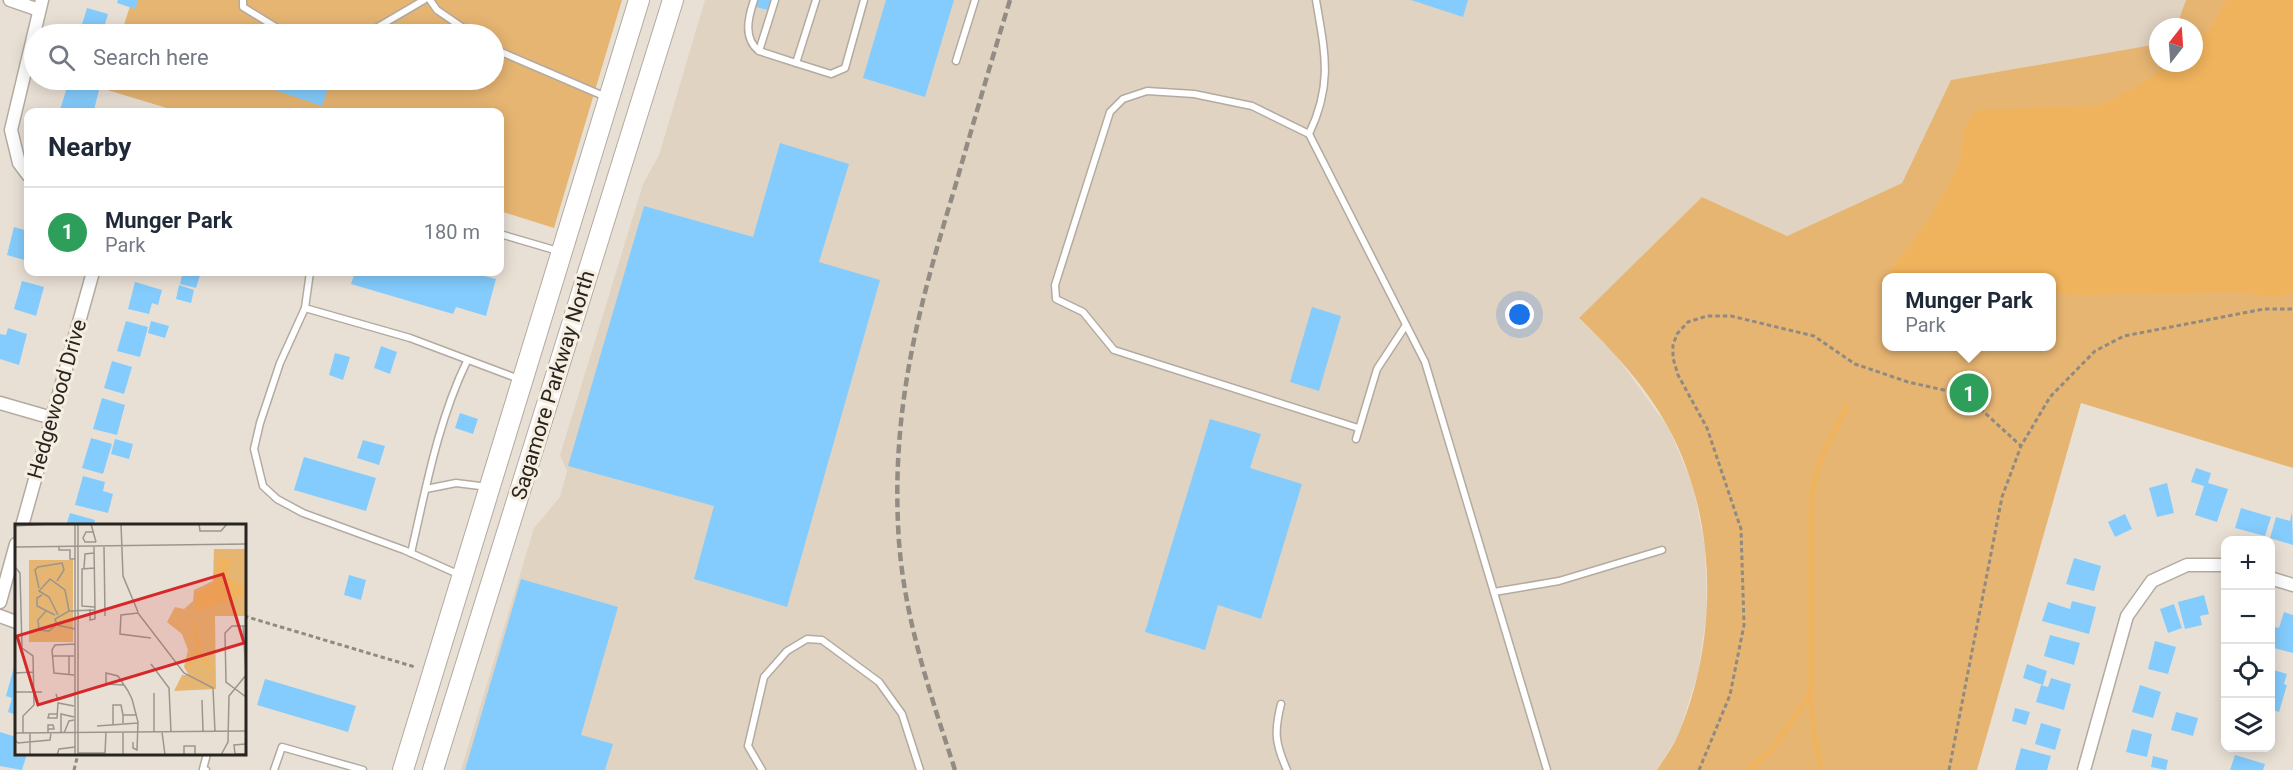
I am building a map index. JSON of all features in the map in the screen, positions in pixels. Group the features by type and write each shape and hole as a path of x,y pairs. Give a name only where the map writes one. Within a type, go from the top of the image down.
{"main road":[{"name":"Sagamore Parkway North","path":"403,770 639,0"},
{"name":"Sagamore Parkway North","path":"433,770 673,0"}],"street":[{"path":"10,0 41,5 36,24"},
{"path":"24,74 10,130 19,163 24,170"},
{"name":"Hedgewood Drive","path":"22,524 92,276"},
{"path":"0,404 52,418"},
{"path":"0,602 15,548"},
{"path":"2084,770 2127,616 2152,581 2187,565 2221,564"},
{"path":"2275,579 2293,585"},
{"path":"0,616 15,622"}],"lane":[{"path":"243,0 243,7 271,24"},
{"path":"383,24 424,0"},
{"path":"430,0 437,10 457,24"},
{"path":"754,0 748,24 748,38 759,51 831,74 841,72 844,68 864,0"},
{"path":"759,51 775,0"},
{"path":"796,63 816,0"},
{"path":"956,61 975,0"},
{"path":"1310,134 1322,107 1325,87 1325,65 1316,0"},
{"path":"504,54 564,81 609,98"},
{"path":"1358,428 1114,350 1083,312 1056,299 1055,285 1110,112 1123,99 1148,91 1194,94 1252,106 1310,134 1425,362 1547,770"},
{"path":"504,235 562,252"},
{"path":"309,276 305,308 280,363 254,449 263,486 277,499 303,513 411,553 462,576"},
{"path":"305,308 410,338 522,380"},
{"path":"1356,439 1377,369 1406,325"},
{"path":"411,553 450,395 467,361"},
{"path":"426,489 456,483 489,488"},
{"path":"1494,592 1559,581 1662,550"},
{"path":"762,770 748,746 764,677 788,651 807,639 822,640 879,681 902,714 920,770"},
{"path":"1281,704 1275,728 1276,747 1287,770"},
{"path":"274,770 282,747 363,770"},
{"path":"206,755 203,769 206,770"}],"path":[{"path":"1949,770 2002,497 2021,446 2050,397 2066,378 2095,351 2124,336 2264,309 2293,309"},
{"path":"1699,770 1730,695 1744,625 1741,529 1707,428 1678,375 1673,358 1673,345 1677,334 1688,322 1707,316 1731,316 1814,336 1855,364 1908,382 1957,393 1973,402 2021,446"},
{"path":"246,617 415,667"},
{"path":"74,770 78,755"}],"shaded area":[{"path":"132,0 622,0 554,228 504,212 504,108 167,108 107,90 504,90 504,24 124,24"},
{"path":"705,0 2186,0 2179,18 2149,18 2149,46 1951,80 1902,183 1787,236 1702,197 1579,319 1614,353 1668,427 1693,485 1705,548 1707,612 1698,673 1678,736 1657,770 461,770 534,528 560,497 567,471 560,455 643,184 659,155"},
{"path":"2186,0 2293,0 2293,468 2081,403 1977,770 1657,770 1678,735 1701,660 1706,620 1707,580 1704,539 1696,500 1684,462 1668,427 1628,369 1579,318 1702,197 1787,236 1902,183 1951,80 2149,46 2149,72 2203,72 2203,18 2179,18"},
{"path":"2227,0 2293,0 2293,293 2272,297 2239,292 2077,295 2056,293 2056,273 1889,273 1920,232 1948,187 1960,160 1965,129 1972,116 1979,110 2095,106 2145,82 2158,72 2203,72 2203,35"}],"building":[{"path":"118,0 138,0 135,9 117,3"},
{"path":"758,0 771,0 768,10 756,7"},
{"path":"886,0 954,0 925,97 863,78"},
{"path":"1411,0 1468,0 1463,17"},
{"path":"87,8 108,14 105,24 82,24"},
{"path":"66,90 99,90 94,108 61,108"},
{"path":"275,90 328,90 322,106"},
{"path":"780,143 849,164 819,262 880,280 787,607 694,579 714,506 568,466 644,206 753,237"},
{"path":"14,227 24,230 24,260 7,255"},
{"path":"182,276 200,276 196,288 180,284"},
{"path":"354,276 484,276 496,279 486,316 456,307 453,314 351,284"},
{"path":"22,281 44,287 36,316 14,309"},
{"path":"135,282 162,290 158,305 152,303 149,314 128,309"},
{"path":"179,285 194,290 191,303 176,299"},
{"path":"1312,307 1341,316 1319,391 1290,382"},
{"path":"126,321 148,327 140,357 117,351"},
{"path":"151,321 169,326 165,338 148,333"},
{"path":"8,328 27,334 19,365 0,359 0,334 6,335"},
{"path":"381,346 397,352 390,374 374,368"},
{"path":"335,353 350,357 343,380 329,375"},
{"path":"112,361 132,367 124,394 104,388"},
{"path":"102,398 125,405 117,435 93,429"},
{"path":"460,413 478,419 473,434 455,428"},
{"path":"1210,419 1261,434 1250,468 1302,484 1261,619 1218,605 1205,650 1145,632"},
{"path":"91,438 112,444 103,474 82,468"},
{"path":"115,439 133,444 129,459 111,454"},
{"path":"363,440 385,446 379,465 357,458"},
{"path":"304,457 376,478 366,511 294,490"},
{"path":"2196,468 2211,473 2208,483 2228,489 2217,522 2195,515 2204,486 2191,482"},
{"path":"83,476 105,482 103,491 113,494 108,513 75,505"},
{"path":"2167,483 2174,513 2157,517 2149,488"},
{"path":"2241,508 2271,517 2265,536 2235,528"},
{"path":"2292,512 2293,545 2271,536 2276,517 2290,521"},
{"path":"70,513 95,520 94,524 67,524"},
{"path":"2125,514 2132,529 2115,537 2108,522"},
{"path":"2074,558 2101,566 2094,591 2066,584"},
{"path":"349,575 366,580 361,600 344,595"},
{"path":"521,579 618,607 581,735 613,744 605,770 465,770"},
{"path":"2204,595 2209,614 2200,616 2202,625 2185,629 2178,602"},
{"path":"2072,601 2096,607 2089,634 2042,621 2048,602 2070,609"},
{"path":"2174,604 2182,628 2168,633 2160,609"},
{"path":"2284,612 2293,615 2293,653 2275,648 2275,627 2279,628"},
{"path":"2050,635 2080,643 2074,665 2044,656"},
{"path":"2155,641 2176,647 2168,674 2148,669"},
{"path":"2027,664 2047,671 2043,685 2023,678"},
{"path":"14,667 15,715 8,712 12,698 6,696"},
{"path":"2275,670 2287,674 2284,684 2287,685 2279,712 2275,711"},
{"path":"2051,678 2071,684 2064,710 2036,702 2041,685 2048,687"},
{"path":"265,679 356,706 348,732 257,705"},
{"path":"2140,685 2161,692 2153,718 2132,712"},
{"path":"2015,708 2030,712 2026,725 2012,721"},
{"path":"2176,712 2198,718 2193,736 2171,730"},
{"path":"2041,723 2061,729 2055,750 2035,744"},
{"path":"2132,729 2152,734 2147,757 2126,752"},
{"path":"0,732 15,737 15,755 27,755 22,770 0,766"},
{"path":"2021,748 2051,756 2047,770 2015,770"},
{"path":"2235,755 2265,764 2263,770 2230,770"},
{"path":"2153,756 2168,760 2166,770 2151,767"}],"waterway":[{"path":"1822,770 1814,734 1811,703 1811,502 1819,464 1847,407"},
{"path":"1747,770 1772,750 1811,693"}],"railway":[{"path":"955,770 920,658 907,601 899,542 897,494 899,449 910,362 929,276 1010,0"}],"place":[{"name":"Munger Park","path":"1969,393"}]}
